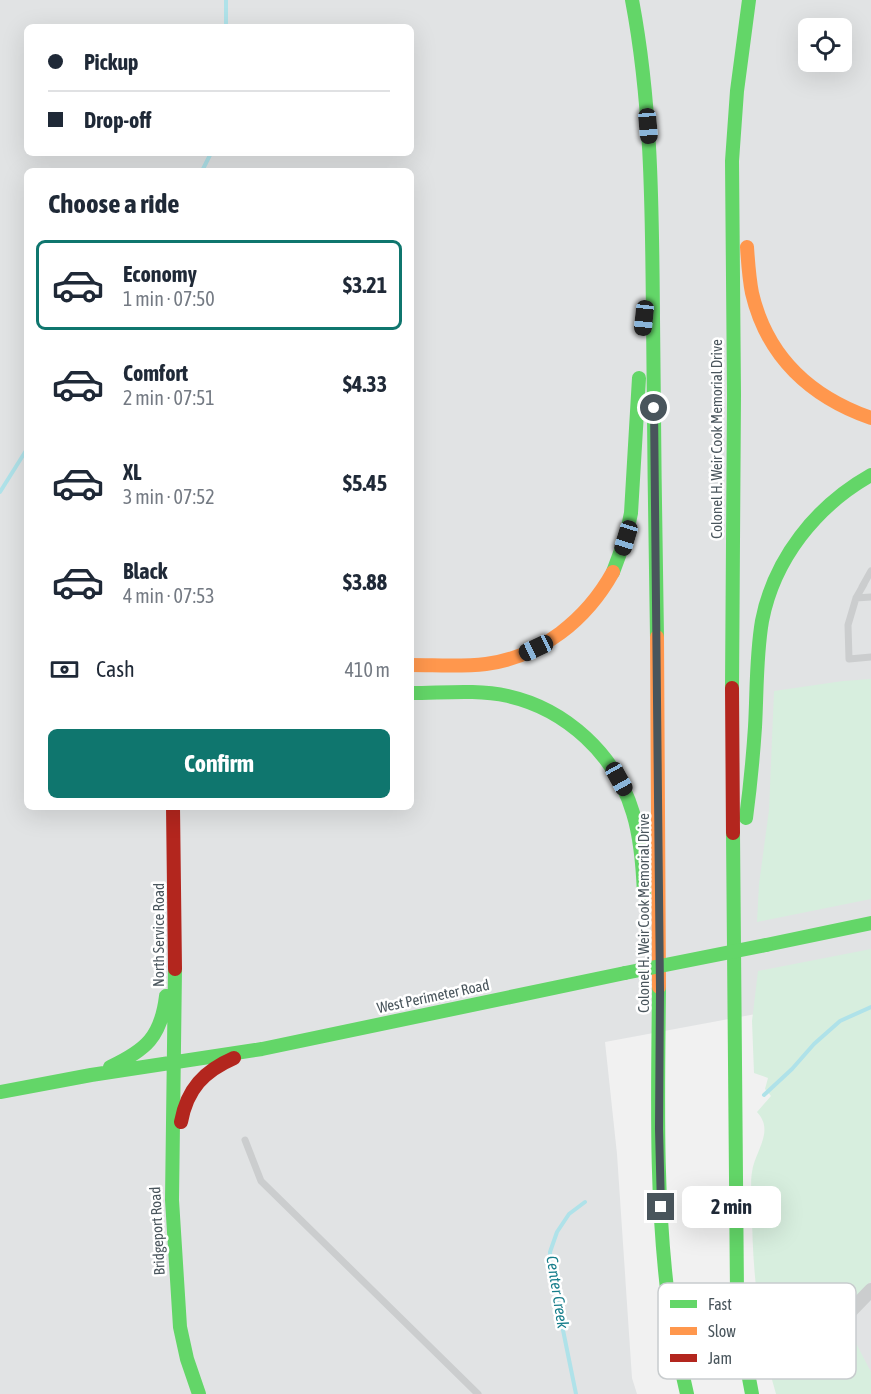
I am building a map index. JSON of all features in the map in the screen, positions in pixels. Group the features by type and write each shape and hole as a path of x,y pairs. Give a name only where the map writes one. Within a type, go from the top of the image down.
{"main road":[{"name":"Colonel H. Weir Cook Memorial Drive","path":"632,0 644,80 650,149 660,991 659,1129 661,1223 667,1283"},
{"name":"Colonel H. Weir Cook Memorial Drive","path":"735,1167 732,161 736,91 750,0"},
{"path":"750,0 750,58 744,127 744,173 752,293 758,313 774,346 801,378 820,394 860,415 871,418"},
{"path":"414,665 483,664 524,653 550,640 577,621 589,609 611,577 620,559 630,520 639,362 652,232"},
{"path":"734,911 750,791 757,681 765,609 779,570 798,538 820,512 871,475"},
{"path":"414,693 481,692 508,696 560,717 583,733 599,749 626,791 637,826 644,913"},
{"name":"North Service Road","path":"173,810 174,1063"},
{"name":"West Perimeter Road","path":"0,1092 91,1075 262,1049 871,923"},
{"path":"91,1075 145,1047 158,1029 164,1014 166,985 175,931"},
{"path":"645,953 646,994 659,1129"},
{"path":"175,1235 182,1114 187,1097 201,1079 217,1066 262,1049"},
{"name":"Bridgeport Road","path":"174,1063 171,1162 180,1327 187,1359 200,1394"},
{"path":"735,1167 737,1283"},
{"path":"735,1167 747,1283"},
{"name":"Colonel H. Weir Cook Memorial Drive","path":"684,1379 687,1394"},
{"path":"749,1379 752,1394"}],"street":[{"path":"856,1306 871,1290"}],"lane":[{"path":"871,571 856,598 848,625 849,659 871,657"},
{"path":"856,598 864,584"},
{"path":"856,598 871,597"},
{"path":"245,1140 261,1181 478,1394"}],"shaded area":[{"path":"0,0 871,0 871,1394 847,1394 846,1379 856,1379 856,1283 842,1283 831,1000 605,1042 617,1154 632,1378 637,1394 0,1394"}],"green space":[{"path":"871,679 871,899 757,922 759,884 769,810 774,691"},
{"path":"871,949 871,1281 856,1297 856,1283 756,1283 751,1176 764,1134 762,1119 757,1112 771,1096 765,1089 768,1078 754,1073 752,1021 758,971"},
{"path":"856,1343 871,1372 871,1394 776,1394 772,1379 856,1379"}],"waterway":[{"path":"226,0 226,24"},
{"path":"204,168 210,156"},
{"path":"0,492 24,454"},
{"name":"Center Creek","path":"764,1095 840,1021 871,1007"},
{"name":"Center Creek","path":"576,1394 552,1276 550,1252 557,1232 569,1214 585,1202"}],"traffic: fast":[{"path":"632,0 644,79 651,198 657,637"},
{"path":"732,688 734,395 732,161 737,91 749,0"},
{"path":"613,572 626,537 631,513 639,378"},
{"path":"746,818 762,621 776,576 800,536 816,518 832,502 871,475"},
{"path":"414,693 472,692 508,696 529,702 569,723 601,754 625,792 638,833 644,895"},
{"path":"733,833 737,1283"},
{"path":"766,945 871,923"},
{"path":"625,973 766,945"},
{"path":"175,969 172,1200 180,1327 187,1359 199,1394"},
{"path":"0,1092 91,1075 262,1049 625,973"},
{"path":"659,987 659,1186 667,1283"},
{"path":"110,1067 142,1048 150,1040 160,1022 166,996"},
{"path":"684,1379 687,1394"},
{"path":"749,1379 752,1394"}],"traffic: slow":[{"path":"747,247 752,293 759,316 768,337 780,355 795,372 829,399 871,418"},
{"path":"414,665 486,664 525,653 543,644 576,620 590,605 613,572"},
{"path":"657,637 659,987"}],"traffic: jam":[{"path":"732,688 733,833"},
{"path":"173,810 175,969"},
{"path":"181,1122 188,1100 198,1082 214,1069 234,1058"}],"route":[{"path":"654,408 661,1207"}]}
